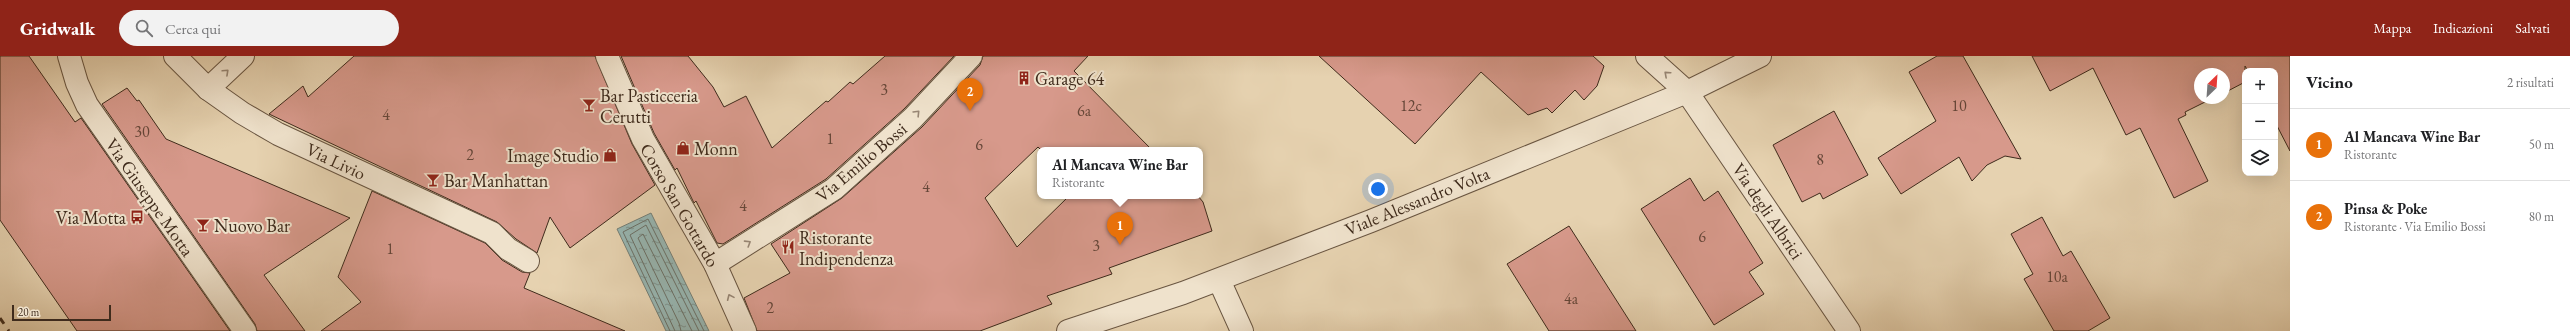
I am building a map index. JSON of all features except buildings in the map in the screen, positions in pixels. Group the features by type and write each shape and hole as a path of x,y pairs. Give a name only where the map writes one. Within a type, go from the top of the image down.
{"street":[{"name":"Via Giuseppe Motta","path":"69,56 77,83 87,105 245,331"},
{"name":"Via Livio","path":"175,56 208,89 242,113 278,134 492,233 508,249 528,261"},
{"path":"208,89 243,56"},
{"name":"Corso San Gottardo","path":"607,56 643,139 715,264 745,331"},
{"name":"Via Emilio Bossi","path":"715,264 834,189 913,118 971,56"},
{"name":"Via degli Albrici","path":"1647,56 1687,92 1849,331"},
{"name":"Viale Alessandro Volta","path":"1068,331 1218,280 1687,92 1760,56"},
{"path":"1218,280 1242,331"}],"water":[{"path":"651,213 709,331 666,331 617,229"}],"railway":[{"path":"0,318 9,331"}],"place":[{"name":"Garage 64","path":"1024,78"},
{"name":"Bar Pasticceria Cerutti","path":"589,105"},
{"name":"Pinsa & Poke","path":"970,111"},
{"name":"Monn","path":"683,148"},
{"name":"Image Studio","path":"610,155"},
{"name":"Bar Manhattan","path":"433,180"},
{"name":"Via Motta","path":"137,217"},
{"name":"Nuovo Bar","path":"203,225"},
{"name":"Al Mancava Wine Bar","path":"1120,245"},
{"name":"Ristorante Indipendenza","path":"788,247"}]}
